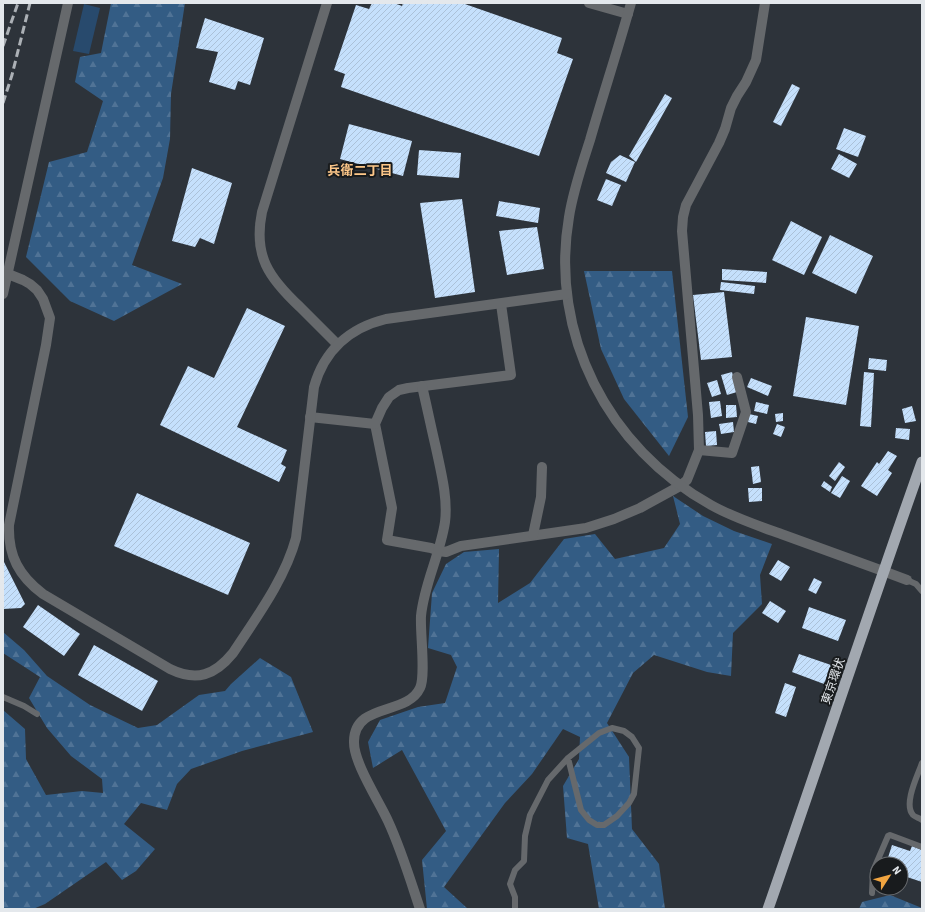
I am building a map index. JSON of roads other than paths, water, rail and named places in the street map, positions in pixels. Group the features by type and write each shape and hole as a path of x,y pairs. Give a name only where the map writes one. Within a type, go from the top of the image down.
{"highway":[{"name":"東京環状","path":"768,909 883,571 922,462"}],"street":[{"path":"3,294 68,3"},
{"path":"327,3 262,212 259,226 259,237 260,249 273,279 281,289 338,344"},
{"path":"589,3 628,14"},
{"path":"631,3 582,165 569,214 565,252 567,294 577,342 584,362 599,395 618,425 645,456 680,486 712,506 739,519 907,580"},
{"path":"501,304 511,375 399,390 389,397 382,408 375,424 392,508 387,540 431,548 439,552 446,552 461,546 586,528 614,519 640,508 680,486 687,480 699,450 698,415 682,231 683,217 686,205 719,144 731,108 746,82 756,60 765,3"},
{"path":"8,274 23,280 37,290 46,305 50,318 46,345 9,525 10,542 14,558 26,578 43,594 178,673 193,676 209,673 220,667 226,661 236,648 281,576 289,559 296,538 314,387 317,378 328,358 338,344 355,331 375,321 567,294"},
{"path":"699,450 732,453 746,412 738,377"},
{"path":"420,909 398,844 360,766 354,742 355,732 359,723 365,717 402,703 420,689 422,678 421,617 424,598 439,552 445,521 444,485 422,386"},
{"path":"310,417 375,424"},
{"path":"533,535 542,497 542,467"}],"lane":[{"path":"907,580 916,584 922,591"},
{"path":"3,698 24,706 37,714"},
{"path":"515,909 515,897 510,884 515,870 524,861 525,836 530,815 548,780 568,758 599,733 612,728 624,731 632,737 639,748 634,794 629,804 616,816 604,825 597,825 589,820 581,810 568,758"},
{"path":"922,763 909,800 909,808 913,815 922,820"},
{"path":"879,856 888,836 890,835 922,847"}],"railway":[{"path":"3,46 18,3"},
{"path":"3,103 12,75 30,3"}],"district":[{"name":"兵衛二丁目","path":"360,170"}]}
